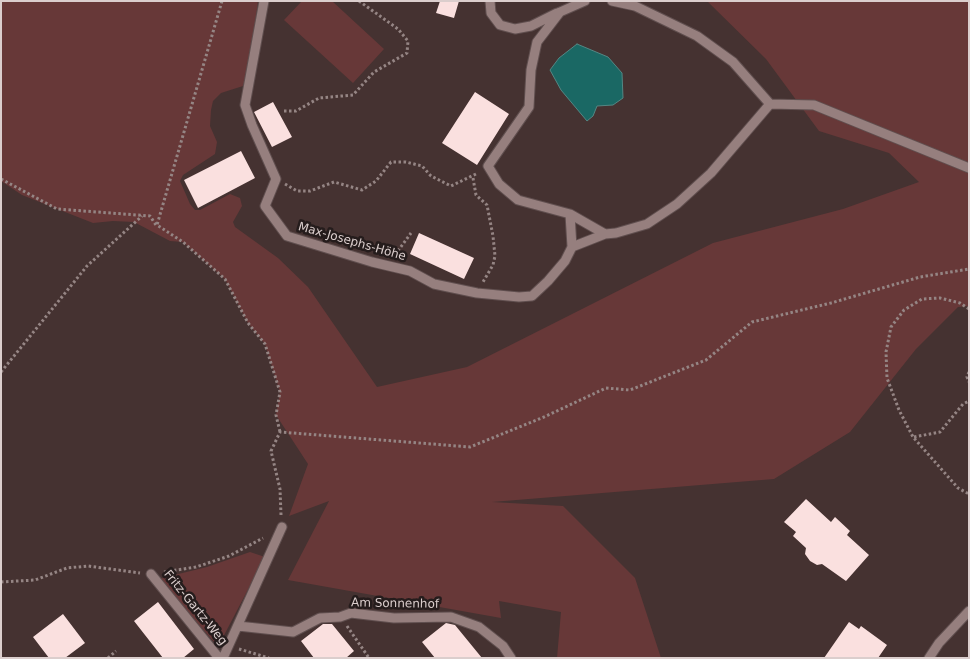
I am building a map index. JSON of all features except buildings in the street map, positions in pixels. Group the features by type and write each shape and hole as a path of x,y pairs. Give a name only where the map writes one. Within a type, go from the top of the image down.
{"street":[{"path":"264,1 245,105 276,179"},
{"path":"490,1 491,13 500,25 515,29 531,26 585,1"},
{"path":"612,1 634,3 697,36 733,62 770,104 814,105 969,168"},
{"path":"560,12 537,42 531,70 529,108 488,166 499,184 518,200 570,214 605,234"},
{"path":"570,214 572,247 605,234 616,233 647,224 677,204 711,173 770,104"},
{"name":"Max-Josephs-Höhe","path":"276,179 265,206 287,236 387,266 410,270 434,284 477,293 519,297 532,296 548,281 565,260 572,247"},
{"path":"223,658 282,527"},
{"name":"Fritz-Gartz-Weg","path":"151,574 219,658"},
{"path":"929,658 939,643 969,611"},
{"name":"Am Sonnenhof","path":"238,626 293,632 320,618 340,617 351,613 394,618 451,617 479,627 503,646 511,658"}],"path":[{"path":"157,226 222,1"},
{"path":"284,111 296,111 319,98 353,95 374,72 406,53 408,41 398,29 359,1"},
{"path":"276,179 297,191 310,190 334,182 362,190 376,181 391,162 406,162 422,166 430,176 452,186 462,180 473,178 488,166"},
{"path":"473,178 476,195 487,205 495,256 477,293"},
{"path":"1,179 57,209 150,216 157,226 183,242 225,279 248,323 265,344 280,392 276,415 280,432 272,451 280,489 282,527 229,556 196,567 151,574 88,566 67,568 35,580 1,582"},
{"path":"1,372 87,266 142,216"},
{"path":"387,266 411,232"},
{"path":"280,432 470,447 544,417 606,388 630,390 706,360 752,322 831,304 920,277 969,270"},
{"path":"969,309 960,303 940,298 922,299 904,310 891,327 886,352 887,378 899,410 914,437 958,488 969,494"},
{"path":"969,372 967,377 969,382"},
{"path":"914,437 940,432 963,404 969,401"},
{"path":"340,617 369,658"},
{"path":"229,647 269,658"},
{"path":"108,658 116,651"}],"shaded area":[{"path":"1,1 258,1 249,70 243,86 221,93 213,101 210,126 217,142 215,154 183,175 180,181 190,204 195,210 200,210 230,194 240,198 242,206 233,222 235,227 278,258 308,287 377,387 467,367 713,243 843,209 919,182 889,153 819,131 766,59 707,1 969,1 969,306 958,307 916,349 850,432 774,479 492,502 563,506 635,578 661,658 557,658 561,612 499,601 501,618 288,580 329,501 289,516 308,464 276,415 280,392 265,344 248,323 225,279 183,242 170,241 134,222 113,221 93,223 22,195 1,181"},
{"path":"302,1 332,1 384,49 353,83 284,20"},
{"path":"250,552 265,557 221,641 215,643 162,583 162,578 207,567"}],"water":[{"path":"577,44 608,57 622,73 623,98 613,105 597,106 593,116 587,121 561,90 550,70 559,58"}]}
